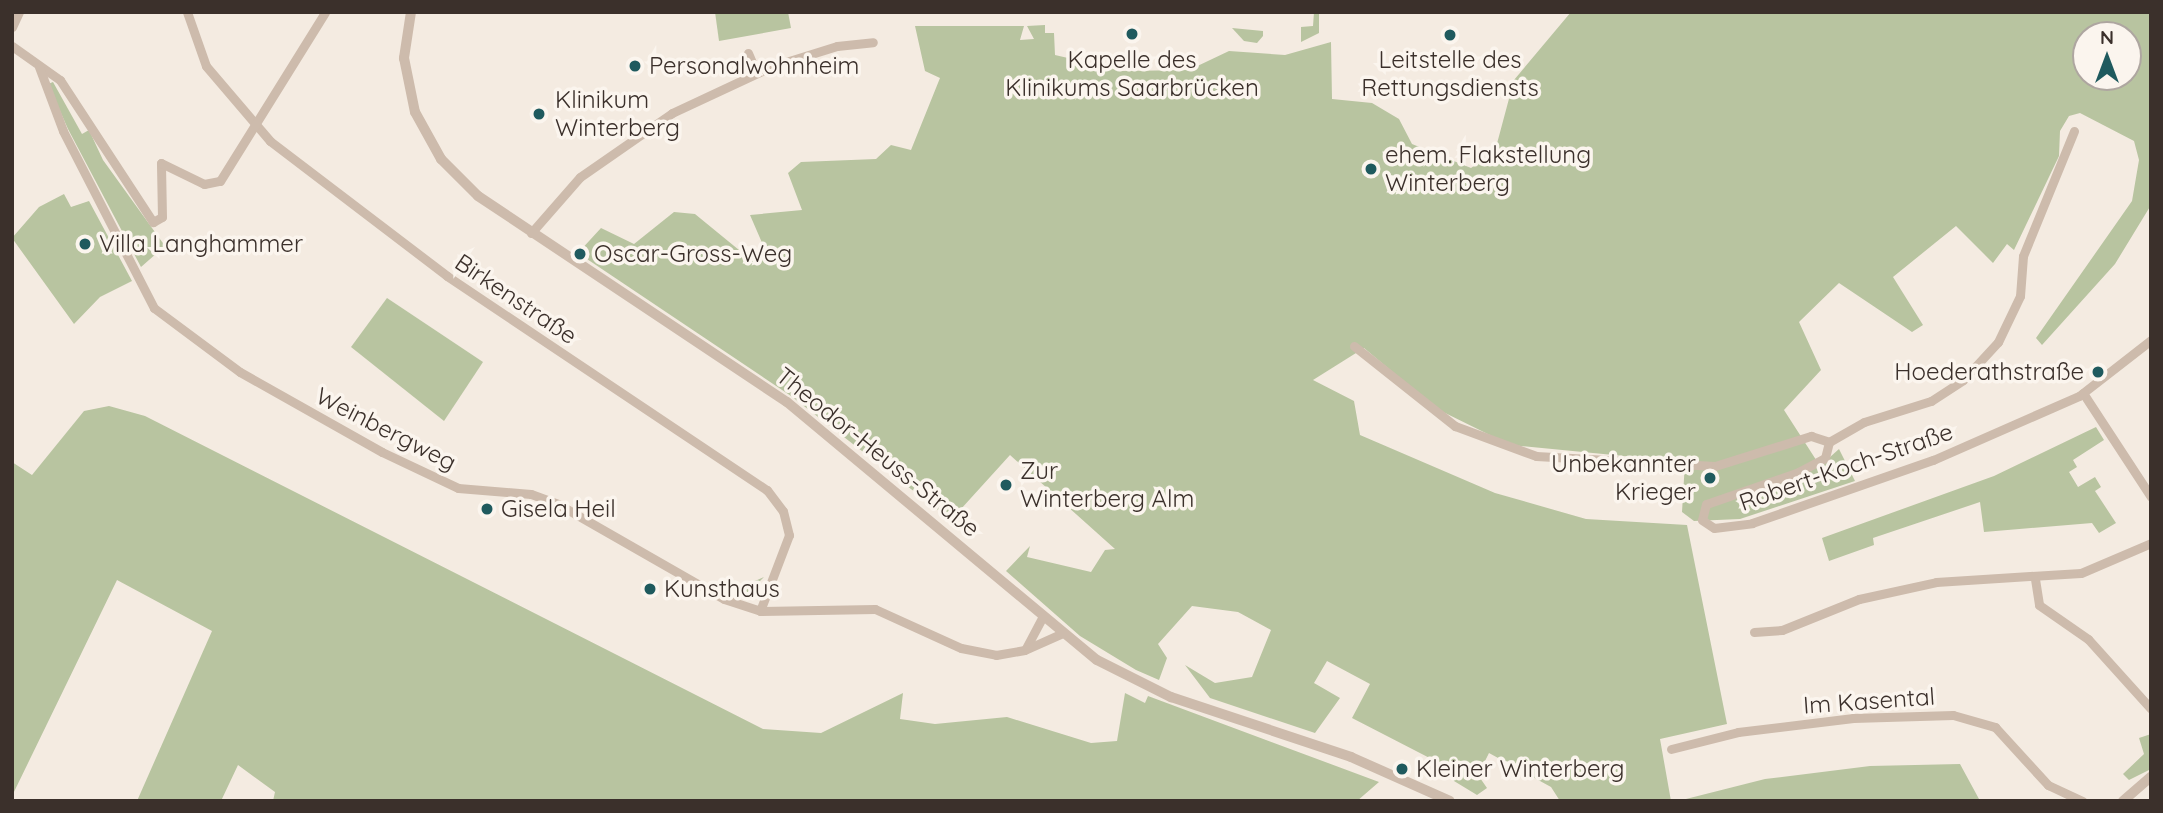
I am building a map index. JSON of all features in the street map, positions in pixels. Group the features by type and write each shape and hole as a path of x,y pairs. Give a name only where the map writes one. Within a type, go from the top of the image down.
{"street":[{"path":"12,27 19,12"},
{"name":"Birkenstraße","path":"187,12 206,66 255,128 447,276 767,489 783,511 789,535 760,611"},
{"path":"12,46 65,87 153,222 162,217 161,163 216,183 255,128 325,12"},
{"name":"Theodor-Heuss-Straße","path":"411,12 406,78 424,132 463,183 531,233 796,410 931,517 1061,634 1171,697 1310,742 1450,801"},
{"path":"531,233 613,149 755,72 837,46 873,42"},
{"path":"748,53 755,72"},
{"name":"Weinbergweg","path":"39,67 88,181 163,318 240,372 440,482 544,498 724,599 760,611 856,606 891,614 978,653 1025,650 1061,634"},
{"path":"1829,442 1939,396 1998,342 2021,296 2023,256 2074,131"},
{"name":"Robert-Koch-Straße","path":"1354,346 1455,426 1536,456 1715,466 1811,436 1829,442 1825,457 1799,472 1706,504 1702,520 1729,527 1830,498 2083,393 2151,340"},
{"path":"2083,393 2151,497"},
{"path":"1754,632 1782,631 1859,599 1936,582 2035,579 2081,573 2151,543"},
{"path":"2035,579 2039,605 2088,639 2151,709"},
{"path":"1025,650 1042,618"},
{"name":"Im Kasental","path":"1671,749 1738,732 1853,718 1953,715 1995,727 2048,785 2082,801"},
{"path":"2123,801 2138,785 2151,779"}],"green space":[{"path":"715,12 788,12 791,28 719,41"},
{"path":"1314,12 1319,12 1319,33 1301,42 1301,27 1313,26"},
{"path":"1571,12 2151,12 2151,205 2115,264 2042,345 2036,338 2132,201 2139,160 2134,141 2080,113 2069,116 2060,131 2059,156 2014,250 2007,244 1993,263 1956,226 1893,277 1923,325 1912,332 1839,283 1799,322 1821,370 1784,410 1820,466 1839,449 1855,481 1740,519 1694,521 1682,512 1685,462 1510,445 1437,409 1364,348 1313,380 1354,401 1360,435 1495,493 1586,519 1687,525 1727,724 1660,739 1671,801 1560,801 1551,787 1489,753 1478,775 1487,788 1477,795 1454,781 1449,768 1352,718 1370,684 1327,661 1314,683 1340,698 1315,733 1210,698 1185,665 1215,683 1252,677 1271,630 1238,612 1192,606 1158,644 1167,658 1159,680 1136,670 1080,636 1006,571 1030,546 1027,557 1091,572 1105,550 1115,549 1010,455 951,520 791,396 578,253 601,228 634,244 674,212 695,214 750,259 763,245 750,215 802,210 788,173 801,162 876,159 891,145 911,150 940,78 925,71 915,26 1024,26 1020,40 1034,39 1027,26 1045,25 1045,33 1054,33 1055,55 1124,71 1189,70 1229,51 1285,55 1331,42 1332,99 1372,103 1399,119 1412,144 1471,168 1495,151 1514,80"},
{"path":"1232,28 1263,31 1263,36 1257,43 1244,41"},
{"path":"53,82 82,134 89,130 103,160 165,246 141,267 68,129 48,84"},
{"path":"64,194 71,207 89,201 132,281 100,297 74,324 12,238 39,207"},
{"path":"387,298 483,362 444,421 351,347"},
{"path":"109,406 145,416 763,729 821,733 903,693 900,719 935,724 1007,717 1091,743 1117,741 1125,693 1145,703 1148,696 1379,782 1357,801 273,801 275,792 238,765 221,801 137,801 212,631 117,580 12,796 12,462 32,475 84,411"},
{"path":"2096,427 2104,440 2073,460 2077,467 2069,472 2078,487 2095,477 2101,487 2095,491 2116,523 2099,533 2092,523 1984,532 1980,502 1873,538 1874,545 1829,561 1822,538 1994,476"},
{"path":"764,577 744,597 717,584 746,585"},
{"path":"2151,734 2151,769 2129,780 2123,774 2144,754 2139,738"},
{"path":"1960,764 1979,799 1998,801 1678,801 1765,779 1870,766"}],"place":[{"name":"Kapelle des Klinikums Saarbrücken","path":"1132,34"},
{"name":"Leitstelle des Rettungsdiensts","path":"1450,35"},
{"name":"Personalwohnheim","path":"635,66"},
{"name":"Klinikum Winterberg","path":"539,114"},
{"name":"ehem. Flakstellung Winterberg","path":"1371,169"},
{"name":"Villa Langhammer","path":"85,244"},
{"name":"Oscar-Gross-Weg","path":"580,254"},
{"name":"Hoederathstraße","path":"2098,372"},
{"name":"Unbekannter Krieger","path":"1710,478"},
{"name":"Zur Winterberg Alm","path":"1006,485"},
{"name":"Gisela Heil","path":"487,509"},
{"name":"Kunsthaus","path":"650,589"},
{"name":"Kleiner Winterberg","path":"1402,769"}]}
